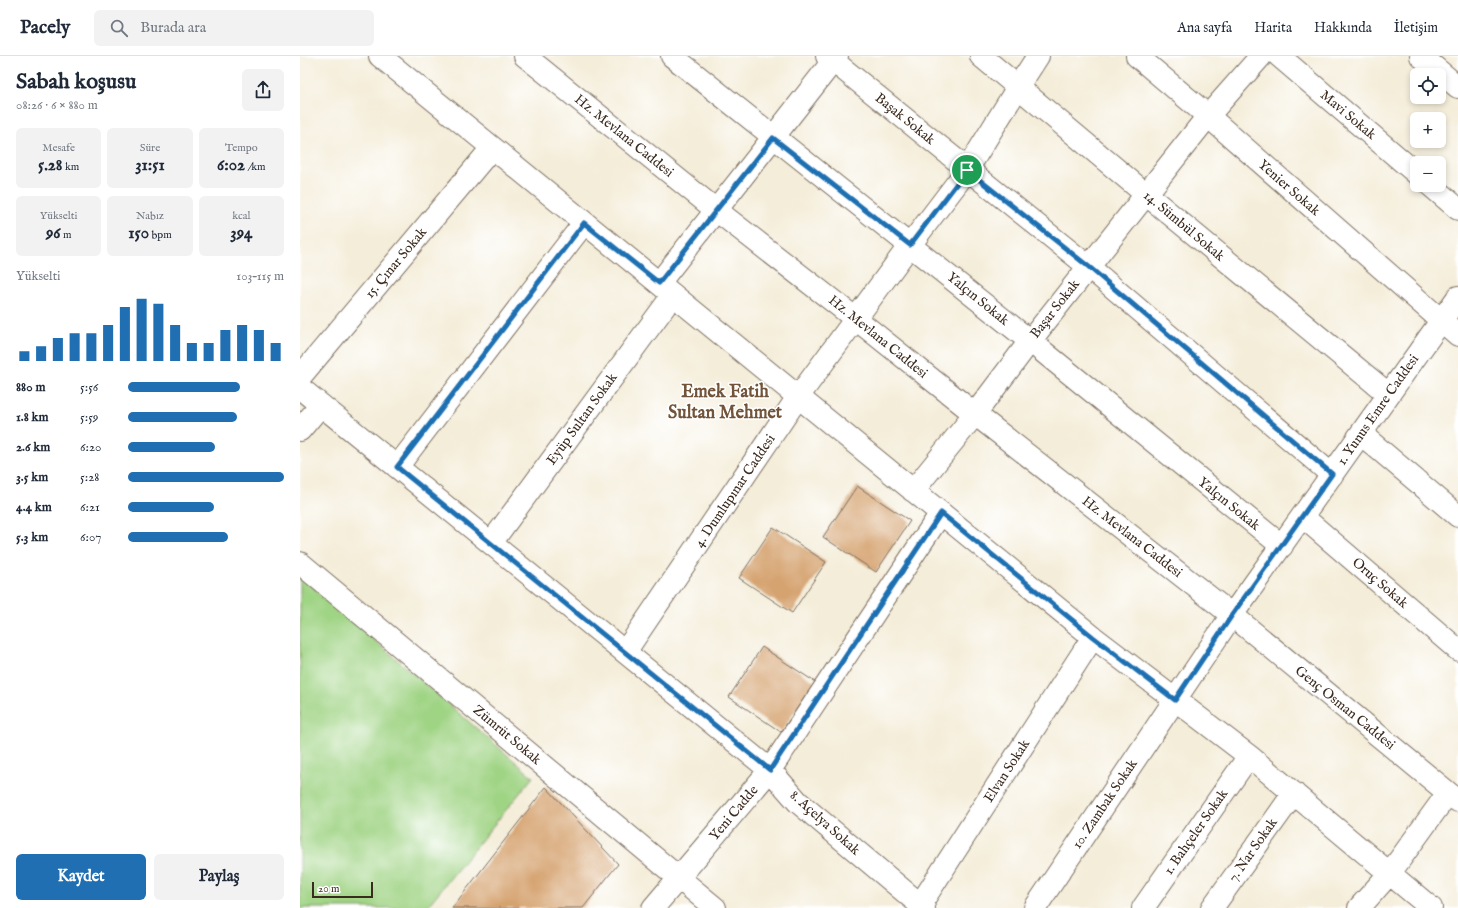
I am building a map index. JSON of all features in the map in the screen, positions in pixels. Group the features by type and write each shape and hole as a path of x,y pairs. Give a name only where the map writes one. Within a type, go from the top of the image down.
{"street":[{"name":"Hz. Mevlana Caddesi","path":"525,56 716,210 1232,615"},
{"name":"Yalçın Sokak","path":"672,56 773,138 1030,341 1282,546"},
{"name":"14. Sümbül Sokak","path":"981,56 1388,394"},
{"name":"4. Dumlupınar Caddesi","path":"625,652 798,397 967,170 1038,56"},
{"name":"Yenier Sokak","path":"1137,56 1208,116 1458,336"},
{"name":"Başar Sokak","path":"913,491 1208,116 1261,56"},
{"name":"Mavi Sokak","path":"1279,56 1410,168"},
{"path":"1421,56 1458,87"},
{"path":"388,58 492,148 913,491 1093,637 1249,756 1432,908"},
{"name":"Eyüp Sultan Sokak","path":"491,543 666,289 716,210 773,138 832,58"},
{"name":"Başak Sokak","path":"832,58 967,170 1089,267 1332,474"},
{"name":"15. Çınar Sokak","path":"300,377 492,148"},
{"path":"1439,192 1458,208"},
{"path":"397,467 584,223"},
{"name":"1. Yunus Emre Caddesi","path":"1175,700 1232,615 1458,297"},
{"name":"8. Açelya Sokak","path":"300,388 770,770 798,802 922,906"},
{"path":"300,430 320,405"},
{"path":"1361,434 1456,511"},
{"name":"Yeni Cadde","path":"653,908 770,770 941,513"},
{"name":"Oruç Sokak","path":"1302,517 1458,650"},
{"name":"Zümrüt Sokak","path":"300,563 715,908"},
{"name":"Genç Osman Caddesi","path":"1232,615 1453,797"},
{"name":"Elvan Sokak","path":"922,906 1093,637"},
{"name":"10. Zambak Sokak","path":"1035,908 1175,700"},
{"name":"1. Bahçeler Sokak","path":"1143,908 1249,756"},
{"name":"7. Nar Sokak","path":"1212,908 1294,793"},
{"path":"1359,908 1453,797"}],"green space":[{"path":"300,576 533,777 426,908 300,908"}],"building":[{"path":"857,486 910,521 876,572 823,537"},
{"path":"773,527 826,562 792,613 739,578"},
{"path":"762,647 815,682 781,732 729,697"},
{"path":"546,787 618,864 583,908 452,908"}],"district":[{"name":"Emek Fatih Sultan Mehmet","path":"725,402"}],"route":[{"path":"773,138 910,245 967,170 1089,267 1332,474 1232,615 1175,700 1093,637 941,513 770,770 397,467 584,223 659,283 773,138"}]}
